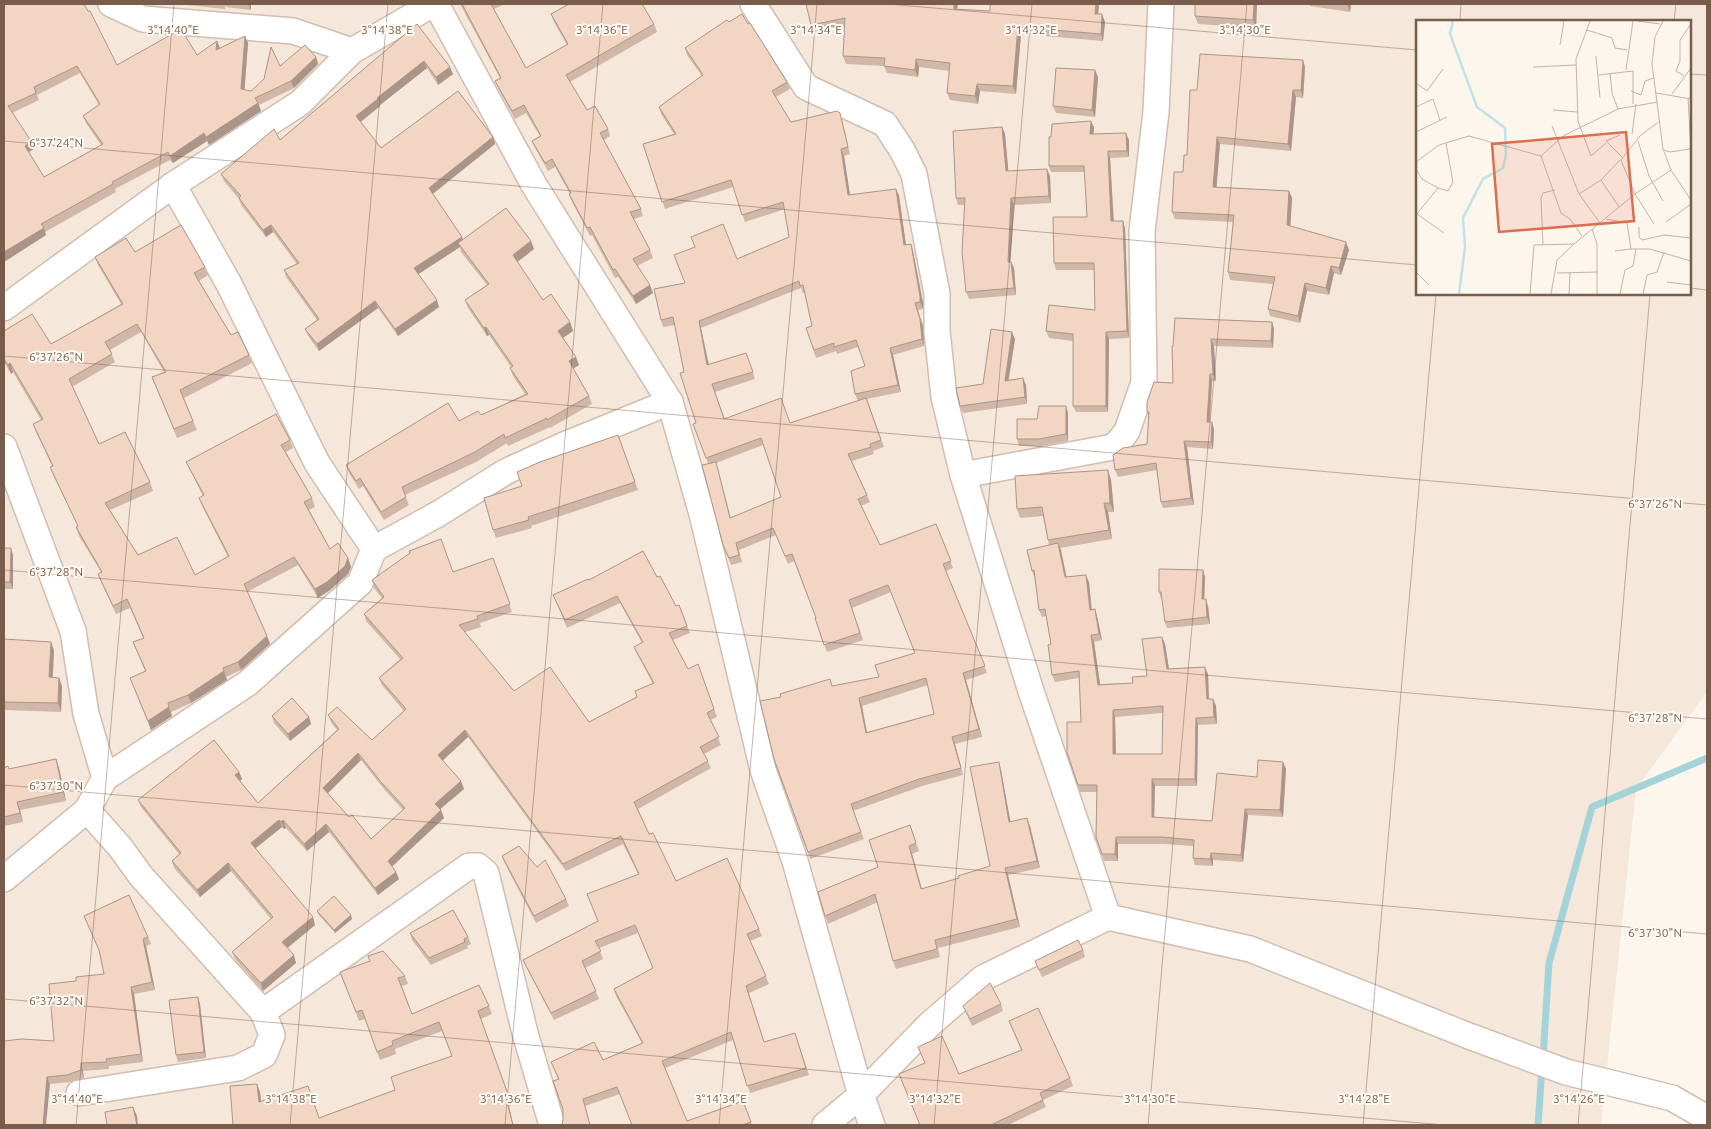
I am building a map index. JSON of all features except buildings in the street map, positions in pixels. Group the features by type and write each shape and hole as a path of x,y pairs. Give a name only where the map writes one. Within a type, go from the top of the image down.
{"street":[{"path":"111,4 143,19 293,31 352,51"},
{"path":"4,308 173,185 300,103 352,51 435,4 534,185 670,402 702,514 763,770 794,861 861,1095 872,1125"},
{"path":"753,4 806,87 885,124 902,150 914,174 937,294 937,331 944,397 963,475 1031,691 1108,917"},
{"path":"963,475 1113,447 1127,432 1144,382 1142,231 1156,112 1161,4"},
{"path":"173,185 229,284 317,463 374,549"},
{"path":"4,880 86,810 105,778 248,683 360,583 374,549 438,514 505,472 564,445 670,402"},
{"path":"4,447 73,631 86,714 105,778"},
{"path":"79,1093 238,1068 264,1054 272,1035 264,1012 141,876 120,847 86,810"},
{"path":"264,1012 468,866 478,866 486,873 525,1033 552,1125"},
{"path":"825,1125 861,1095 929,1025 983,978 1108,917 1250,949 1469,1036 1566,1072 1672,1098 1707,1118"}],"shaded area":[{"path":"4,4 1707,4 1707,692 1636,789 1601,1125 4,1125"}],"waterway":[{"path":"1543,1058 1549,963 1592,807 1707,758"},
{"path":"1538,1125 1542,1068"}]}
